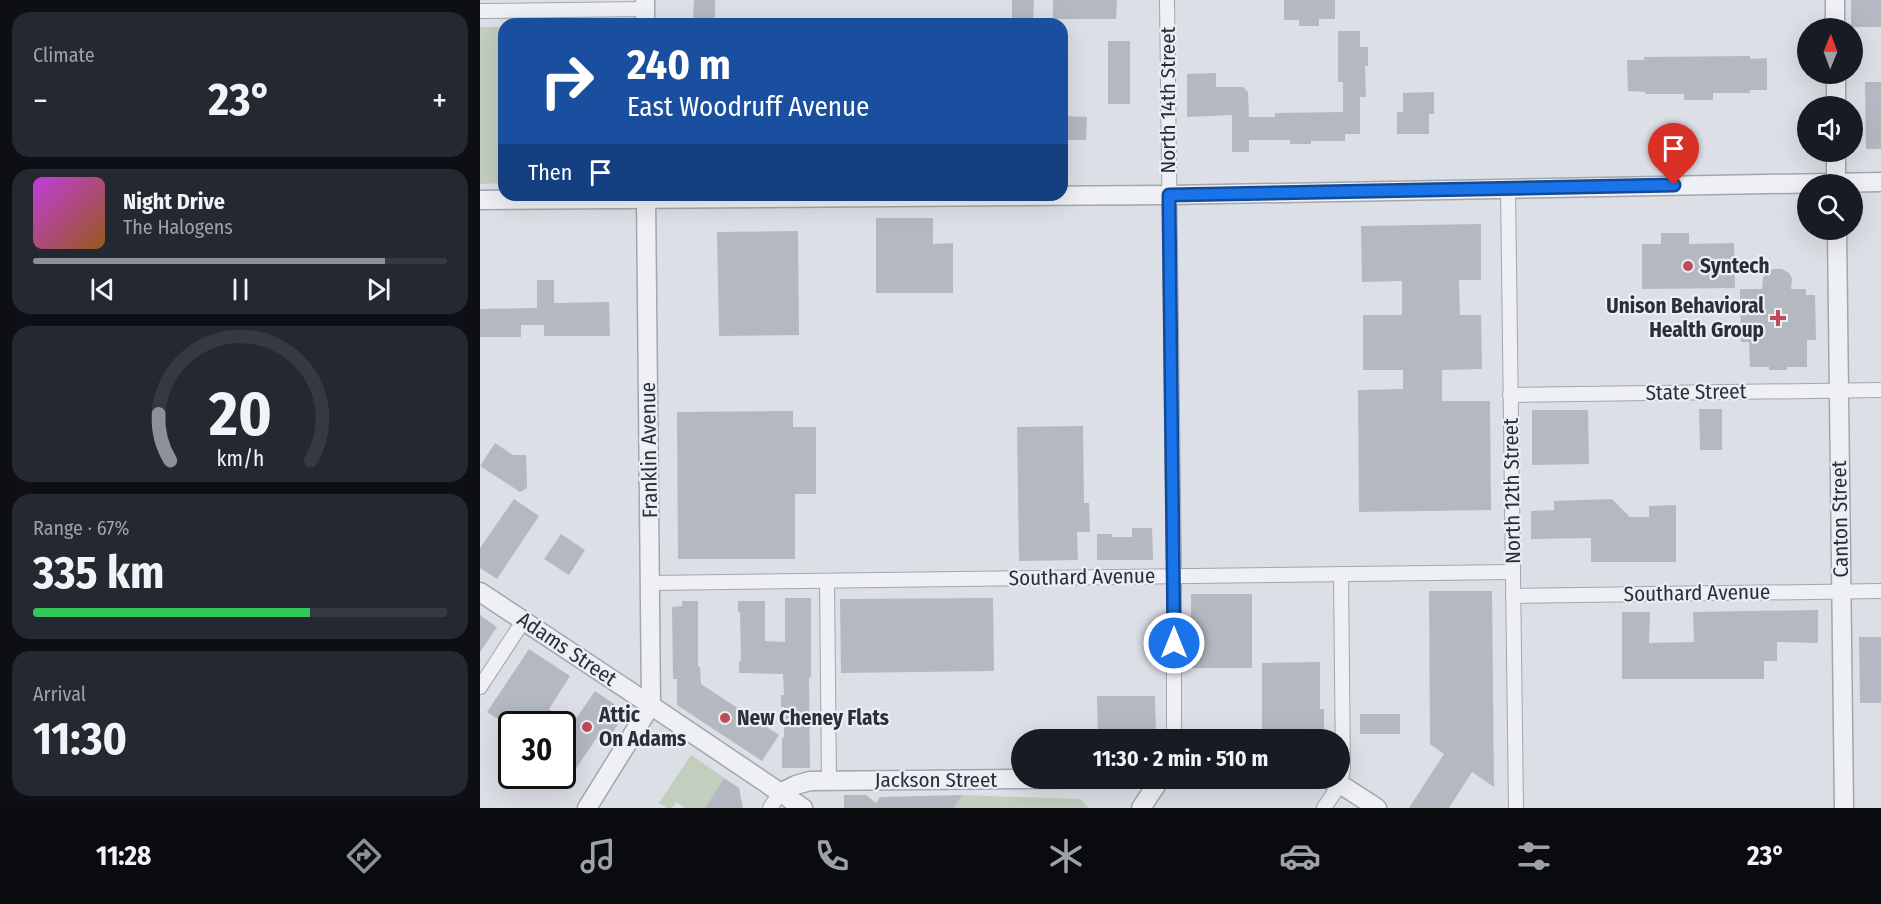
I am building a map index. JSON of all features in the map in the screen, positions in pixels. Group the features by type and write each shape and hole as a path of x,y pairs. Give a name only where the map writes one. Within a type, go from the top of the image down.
{"street":[{"name":"North 14th Street","path":"1167,0 1174,729"},
{"path":"1835,0 1835,18"},
{"path":"480,11 645,11"},
{"path":"1863,183 1881,182"},
{"path":"1068,196 1797,184"},
{"name":"North 12th Street","path":"1505,808 1516,802 1508,188"},
{"path":"480,200 498,200"},
{"name":"Franklin Avenue","path":"646,201 651,705"},
{"name":"Canton Street","path":"1837,240 1844,808"},
{"name":"State Street","path":"1510,395 1881,390"},
{"name":"Southard Avenue","path":"650,583 1513,572"},
{"path":"1341,574 1343,729"},
{"path":"827,580 829,781"},
{"name":"Southard Avenue","path":"1513,596 1881,591"},
{"name":"Adams Street","path":"480,592 651,705 775,801 803,808"},
{"path":"480,687 524,620"},
{"path":"587,808 651,705"},
{"name":"Jackson Street","path":"775,801 796,785 810,781 1011,779"},
{"path":"1141,808 1154,789"},
{"path":"1324,808 1330,789"},
{"path":"1345,789 1377,808"}],"green space":[{"path":"480,27 498,27 498,183 480,184"},
{"path":"691,755 724,778 705,808 685,808 676,802 672,808 667,808 659,803"},
{"path":"962,795 1080,799 1089,808 954,808"}],"building":[{"path":"694,0 715,0 715,18 693,18"},
{"path":"1012,0 1034,0 1033,18 1012,18"},
{"path":"1053,0 1117,0 1116,19 1053,18"},
{"path":"1284,0 1335,0 1335,19 1319,19 1319,26 1299,26 1299,20 1284,20"},
{"path":"1851,0 1881,0 1881,27 1863,27 1863,18 1851,18"},
{"path":"1338,31 1360,31 1360,47 1368,47 1368,66 1365,66 1366,97 1360,97 1360,134 1345,134 1345,141 1311,141 1311,144 1290,144 1290,140 1249,140 1249,152 1232,152 1232,115 1187,117 1187,74 1216,73 1216,87 1243,87 1248,92 1249,117 1275,117 1275,113 1343,112 1343,82 1338,82"},
{"path":"1108,41 1130,41 1130,104 1108,104"},
{"path":"1750,56 1750,59 1767,58 1767,90 1750,90 1750,93 1713,93 1713,100 1684,100 1684,94 1645,94 1645,92 1628,91 1627,60 1644,60 1644,57"},
{"path":"1865,82 1881,82 1881,149 1866,149"},
{"path":"1434,92 1434,114 1429,114 1429,134 1397,134 1397,112 1403,112 1403,93"},
{"path":"1068,116 1087,117 1086,140 1068,140"},
{"path":"876,218 933,218 933,244 953,243 953,293 876,293"},
{"path":"1481,224 1481,280 1459,280 1460,315 1481,315 1482,369 1442,370 1442,401 1490,401 1491,510 1359,512 1358,390 1403,389 1403,370 1363,370 1363,315 1402,315 1402,281 1362,282 1361,226"},
{"path":"798,231 799,335 719,336 717,232"},
{"name":"Syntech","path":"1661,233 1689,233 1689,244 1734,243 1735,288 1642,289 1642,244 1661,244"},
{"name":"Unison Behavioral Health Group","path":"1782,269 1789,273 1792,278 1791,289 1806,289 1806,295 1815,295 1816,340 1807,340 1807,367 1769,370 1769,367 1750,367 1749,342 1741,342 1740,289 1762,289 1763,278 1769,270"},
{"path":"537,280 554,280 554,303 609,302 610,336 544,336 544,325 521,325 521,337 480,337 480,309 537,308"},
{"path":"1699,409 1722,409 1722,450 1700,450"},
{"path":"1532,410 1588,410 1589,464 1532,465"},
{"path":"793,411 793,427 816,427 816,494 795,494 795,559 678,559 677,412"},
{"path":"1083,426 1084,503 1089,503 1090,532 1077,532 1078,560 1019,561 1017,427"},
{"path":"495,443 513,455 526,455 527,488 520,492 480,466"},
{"path":"514,499 539,516 497,579 480,568 480,548"},
{"path":"1612,499 1630,517 1649,517 1649,506 1676,505 1676,562 1591,562 1591,538 1531,539 1531,511 1554,510 1554,501"},
{"path":"1132,528 1152,528 1153,560 1097,560 1097,534 1132,537"},
{"path":"561,534 585,550 569,575 544,559"},
{"path":"1429,591 1492,591 1494,787 1472,772 1449,808 1409,808 1444,754 1430,744"},
{"path":"1191,594 1252,594 1252,668 1191,668"},
{"path":"785,598 811,598 810,768 782,768 783,674 739,673 739,661 741,661 738,601 765,601 765,641 785,642"},
{"path":"993,598 994,671 841,673 840,599"},
{"path":"682,601 698,601 698,667 700,667 701,684 779,735 762,761 677,705 677,679 673,679 672,607 682,606"},
{"path":"1818,610 1818,643 1777,642 1777,661 1764,661 1764,679 1622,679 1622,612 1650,612 1649,643 1694,642 1693,612"},
{"path":"480,615 497,627 480,652"},
{"path":"1859,637 1881,637 1881,703 1860,703"},
{"path":"529,649 570,676 549,709 552,711 498,711 498,719 487,712"},
{"path":"1320,662 1320,709 1324,709 1324,729 1262,729 1262,663"},
{"path":"595,691 626,712 611,735 602,730 576,769 576,719"},
{"path":"1097,696 1155,696 1156,729 1098,729"},
{"path":"1360,714 1400,714 1400,734 1360,734"},
{"path":"724,778 739,788 743,808 705,808"},
{"path":"844,795 866,795 876,803 880,797 962,795 954,808 844,808"}],"place":[{"name":"Syntech","path":"1688,266"},
{"name":"Unison Behavioral Health Group","path":"1778,318"},
{"name":"New Cheney Flats","path":"725,718"},
{"name":"Attic On Adams","path":"587,727"}],"route":[{"path":"1174,643 1169,195 1674,185"}]}
